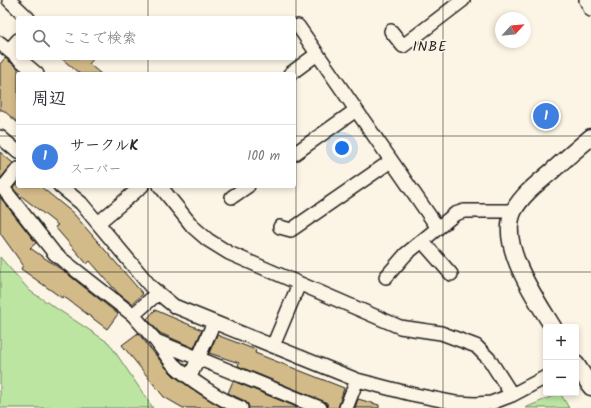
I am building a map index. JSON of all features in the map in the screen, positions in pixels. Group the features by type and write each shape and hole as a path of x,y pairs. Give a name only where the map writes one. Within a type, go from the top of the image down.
{"main road":[{"path":"552,324 531,291 518,265 512,248 510,228 514,211 527,192 591,137"},
{"path":"579,369 591,387"}],"street":[{"path":"9,0 26,16"},
{"path":"391,31 403,46 463,0"},
{"path":"586,0 591,10"},
{"path":"298,26 438,228"},
{"path":"16,42 8,51 16,57"},
{"path":"293,72 317,54"},
{"path":"19,60 34,72"},
{"path":"296,153 356,110"},
{"path":"0,137 16,150"},
{"path":"280,227 292,230 391,161"},
{"path":"16,171 2,187 55,254 133,315 156,341 173,364 190,377 232,404 241,408"},
{"path":"62,188 81,203 151,287 174,306 357,380 411,394 456,403 475,404 492,403 543,378"},
{"path":"98,223 140,188"},
{"path":"162,188 193,228 208,240 230,253 400,327 441,334 476,346 489,359 512,394"},
{"path":"232,197 245,188"},
{"path":"386,277 406,254 455,214 464,211 514,211"},
{"path":"422,241 451,274"},
{"path":"273,346 299,284"},
{"path":"133,315 158,293"},
{"path":"190,377 214,322"},
{"path":"156,341 320,408"},
{"path":"346,408 357,380"}],"green space":[{"path":"0,257 30,291 109,343 153,408 0,408"},
{"path":"553,396 562,396 569,408 525,408"}],"building":[{"path":"5,58 18,68 18,72 16,72 16,121 3,110 0,110 0,64"},
{"path":"63,60 92,60 89,64 99,72 78,72"},
{"path":"0,152 13,163 1,178 0,177"},
{"path":"16,184 16,188 42,188 73,213 143,294 132,304 118,293 90,261 87,264 55,227 58,225 13,188"},
{"path":"0,197 36,243 30,248 65,272 118,314 107,329 63,296 62,298 21,269 23,265 0,233"},
{"path":"155,310 202,330 194,348 160,333 147,319"},
{"path":"138,333 174,376 223,408 183,408 164,397 122,345"},
{"path":"217,335 256,350 255,353 344,388 338,408 328,408 327,403 323,401 238,366 239,363 209,353"},
{"path":"233,381 299,408 249,408 245,401 228,393"},
{"path":"358,399 379,405 379,408 355,408"}],"place":[{"name":"サークルK","path":"546,116"}],"district":[{"name":"INBE","path":"430,47"}]}
